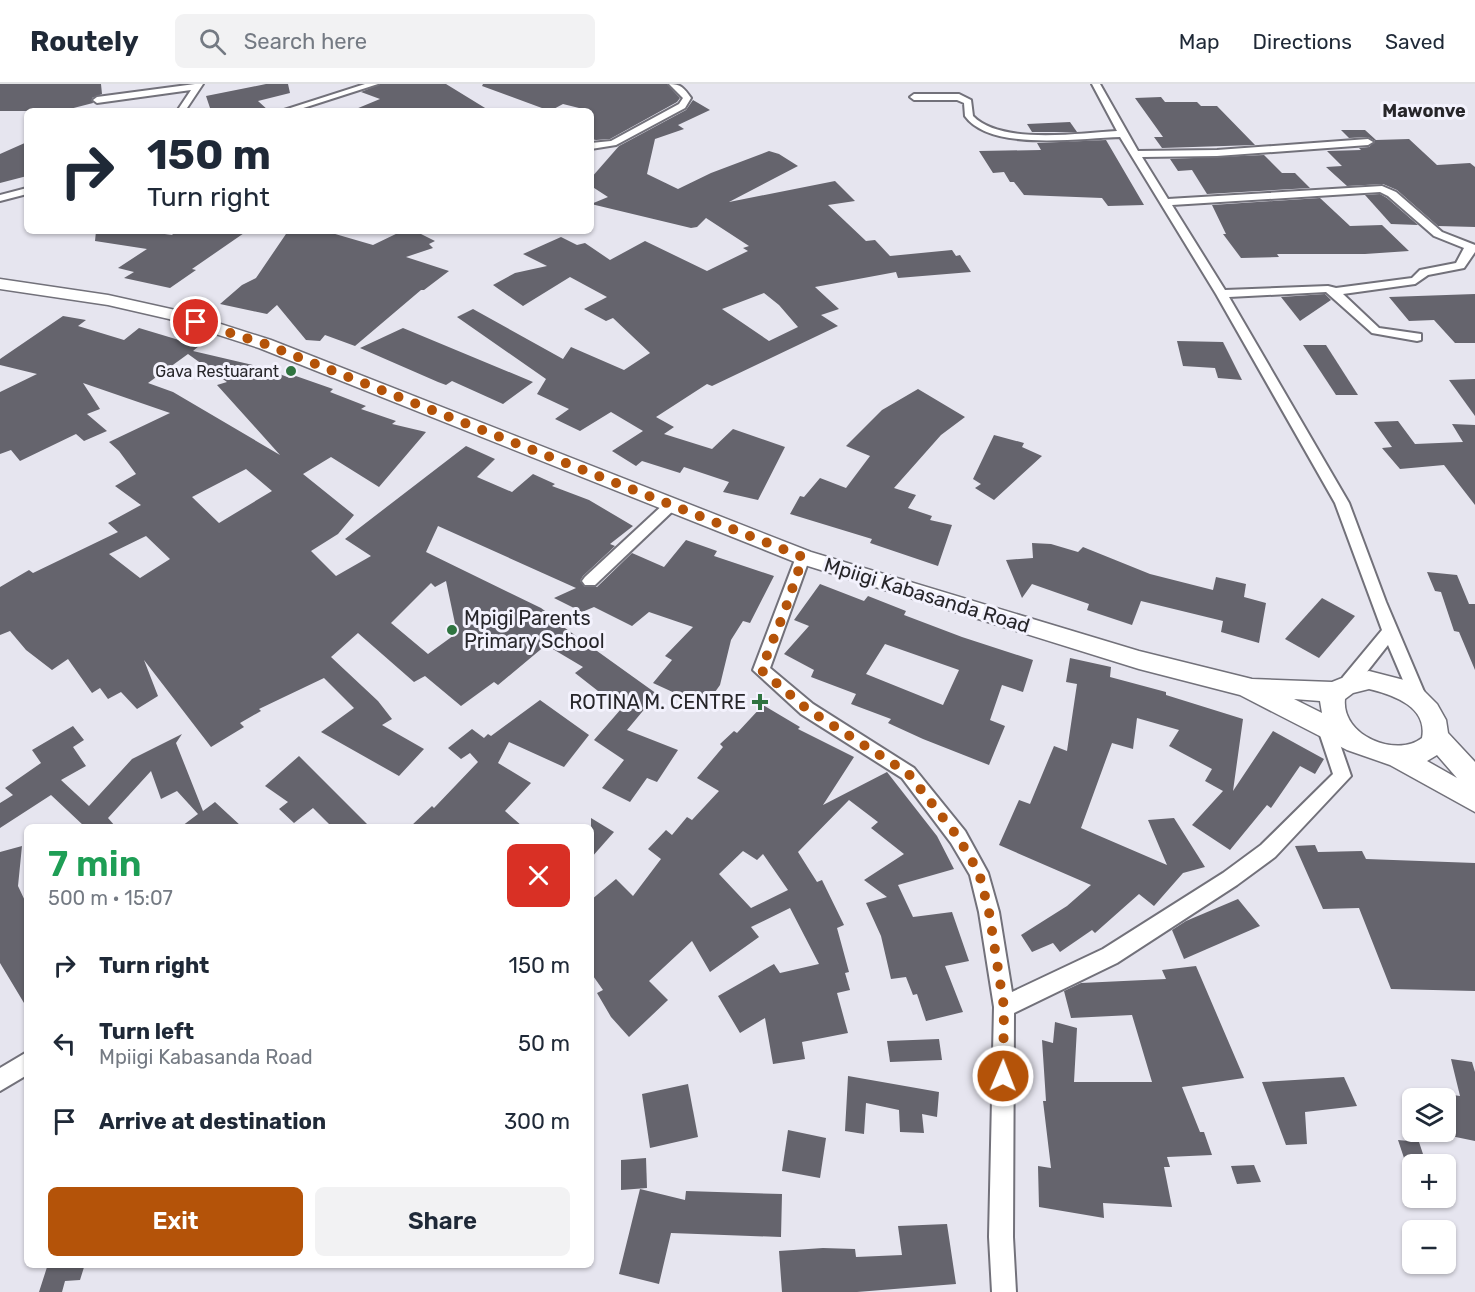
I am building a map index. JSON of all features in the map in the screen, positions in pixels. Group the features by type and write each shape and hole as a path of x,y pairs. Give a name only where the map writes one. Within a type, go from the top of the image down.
{"main road":[{"name":"Mpiigi Kabasanda Road","path":"0,284 108,300 174,315 265,344 803,557 1139,660 1246,687 1336,733"},
{"path":"1396,756 1423,753 1432,746 1436,737 1435,726 1430,714 1420,701 1393,686 1369,680 1343,687 1333,702 1336,733 1374,750 1396,756 1475,801"},
{"name":"Mpiigi Kabasanda Road","path":"1246,687 1343,687"},
{"path":"1436,737 1475,780"}],"street":[{"path":"295,108 374,84"},
{"path":"594,146 613,143 682,106 687,98 681,89 673,84"},
{"path":"1096,84 1123,134 1222,294 1342,503 1390,631 1420,701"},
{"path":"97,100 197,86"},
{"path":"183,108 197,86"},
{"path":"914,97 959,97 968,102 968,116 974,122 1005,135 1123,134"},
{"path":"1136,154 1217,153 1368,142"},
{"path":"1166,202 1382,189 1392,194 1438,234 1473,249 1460,266 1424,272 1415,281 1335,292"},
{"path":"0,198 24,191"},
{"path":"1222,294 1328,289 1335,292 1368,326 1376,331 1417,337"},
{"path":"590,581 671,505"},
{"path":"803,557 761,670 807,709 908,773 958,837 979,873 989,912 1004,1007 1001,1237 1004,1292"},
{"path":"1343,687 1390,631"},
{"path":"1004,1007 1110,956 1230,879 1268,851 1342,776 1336,733"},
{"path":"0,1080 24,1065"}],"building":[{"path":"0,84 101,84 102,94 92,98 93,103 74,108 24,108 24,111 0,111"},
{"path":"266,84 288,84 290,93 258,101 266,108 210,108 206,96"},
{"path":"380,84 446,84 485,108 358,108 380,99 361,92"},
{"path":"483,84 667,84 680,98 677,102 610,139 596,140 594,140 594,108 579,108 563,104 556,108 542,108 482,86"},
{"path":"1161,97 1165,102 1197,102 1201,106 1217,106 1255,145 1162,148 1154,137 1163,137 1135,98"},
{"path":"693,100 710,110 678,125 684,129 655,139 647,174 678,189 711,173 769,151 779,154 798,166 729,202 835,181 855,201 828,205 866,241 875,240 890,256 952,250 956,256 960,255 971,272 898,278 896,272 815,287 839,309 821,315 838,326 712,386 707,384 656,417 674,427 664,434 712,449 733,429 785,447 758,500 723,492 729,482 684,467 680,473 642,461 636,466 612,451 643,431 611,412 580,431 555,419 569,409 537,394 546,379 457,317 473,309 563,359 571,347 624,370 650,353 613,318 606,321 584,309 607,297 570,277 523,306 493,285 515,273 547,266 523,254 561,237 577,245 585,243 610,260 645,241 707,271 748,251 743,248 749,246 706,218 697,227 691,228 594,205 608,197 594,188 594,175 619,146 686,110","holes":["764,293 779,305 798,327 769,341 722,309"]},
{"path":"1070,122 1077,132 1032,132 1027,124"},
{"path":"1341,130 1365,130 1376,140 1409,139 1437,165 1470,163 1475,167 1475,227 1438,226 1397,190 1383,184 1347,186 1326,167 1342,166 1327,151 1361,150 1359,148 1369,147 1375,141 1368,137 1349,138"},
{"path":"1106,140 1144,205 1108,206 1102,198 1024,195 1014,182 1010,182 1004,172 993,173 979,151 1041,150 1037,143"},
{"path":"24,143 24,177 0,183 0,154"},
{"path":"1264,155 1282,173 1295,173 1310,188 1207,194 1192,170 1178,171 1170,159"},
{"path":"1380,194 1418,225 1391,224 1365,195"},
{"path":"1320,198 1350,226 1382,225 1409,251 1365,254 1277,254 1279,257 1241,258 1223,234 1226,234 1212,205"},
{"path":"96,234 243,234 192,269 196,270 170,288 124,278 134,272 118,268 147,249 95,241"},
{"path":"286,234 335,234 373,245 396,234 421,234 435,241 429,244 433,248 406,257 449,271 421,290 355,346 325,335 320,341 306,340 277,305 267,314 220,304 242,285 256,278"},
{"path":"1325,294 1331,300 1300,321 1281,297"},
{"path":"1475,294 1475,343 1455,343 1434,320 1409,321 1389,297"},
{"path":"63,316 86,320 78,326 124,340 139,328 199,346 193,351 261,367 290,378 293,375 333,389 330,392 366,406 361,409 396,421 392,424 426,432 379,487 331,457 303,474 354,515 338,534 311,551 336,576 371,556 345,539 466,446 495,459 477,477 512,492 533,474 555,484 552,486 589,500 633,526 610,544 615,546 583,576 580,581 585,587 597,587 632,553 664,567 686,540 717,551 714,556 774,576 750,623 743,621 731,640 720,685 710,699 696,692 690,700 653,683 672,660 665,656 693,627 649,612 632,626 594,607 582,612 554,598 576,588 438,526 426,552 541,608 560,622 558,623 657,694 627,730 678,750 657,782 647,778 630,802 602,788 624,760 594,740 621,709 575,673 583,667 546,645 498,685 494,682 461,706 425,676 414,682 358,633 331,657 378,701 392,719 382,725 424,749 399,776 321,732 354,708 324,678 259,709 261,711 240,723 244,727 211,747 144,660 158,696 137,709 121,692 108,699 100,688 92,693 68,659 52,670 26,650 10,631 0,635 0,587 29,570 33,573 118,532 108,523 141,505 115,486 136,474 119,451 109,442 170,413 83,383 100,409 87,414 107,431 84,441 76,434 20,461 11,450 0,454 0,392 37,374 0,365 0,359","holes":["188,354 227,382 217,385 280,455 173,392 148,383","246,469 272,491 219,523 192,497","146,536 170,559 140,578 109,554","446,581 457,633 428,654 391,623 431,583 435,587"]},
{"path":"403,328 533,382 503,404 452,381 446,385 438,382 360,348"},
{"path":"1177,341 1223,342 1242,380 1218,378 1215,368 1183,366"},
{"path":"1303,345 1326,345 1358,395 1336,395"},
{"path":"1475,379 1475,416 1449,380"},
{"path":"918,389 965,417 941,435 894,488 916,495 908,508 932,516 930,520 952,525 938,566 870,543 872,539 790,514 800,496 804,497 820,478 846,488 870,456 846,446 882,410"},
{"path":"1398,421 1415,444 1463,442 1452,424 1475,425 1475,505 1444,465 1400,469 1382,448 1392,447 1374,422"},
{"path":"994,435 1024,443 1022,447 1042,456 994,500 975,488 981,484 973,479"},
{"path":"1032,543 1051,544 1078,552 1083,547 1150,574 1213,590 1216,577 1246,584 1244,597 1266,603 1259,643 1221,632 1223,621 1141,601 1132,625 1087,610 1089,604 1032,584 1022,598 1006,560 1033,558"},
{"path":"1427,572 1457,575 1469,604 1475,604 1475,670 1459,632 1454,631 1441,592 1435,591"},
{"path":"820,584 864,601 868,596 906,611 904,615 1033,660 1023,692 1002,685 990,720 1005,726 989,765 888,723 891,719 851,704 856,694 811,677 814,670 784,654 809,626 794,620","holes":["885,644 959,670 943,705 866,674"]},
{"path":"1322,598 1355,616 1319,658 1285,639"},
{"path":"1070,658 1111,667 1110,677 1166,692 1166,695 1243,719 1233,791 1273,731 1324,759 1315,774 1300,766 1271,808 1267,805 1230,850 1192,825 1223,791 1205,781 1212,769 1169,746 1179,730 1137,718 1133,749 1112,743 1081,828 1167,865 1148,820 1174,818 1205,867 1183,873 1154,906 1139,894 1095,933 1092,930 1060,952 1053,943 1032,952 1021,935 1067,906 1091,885 999,845 1019,800 1030,804 1054,746 1067,751 1077,684 1066,682"},
{"path":"540,700 589,735 564,767 509,742 498,763 531,783 505,811 520,824 413,824 432,806 434,808 478,762 470,753 461,759 448,748 472,729 484,738 488,734 491,736"},
{"path":"763,705 800,727 798,729 854,757 823,805 887,772 937,836 954,869 898,885 913,917 952,912 969,961 945,966 963,1012 926,1021 917,994 913,995 906,977 891,979 881,936 866,903 887,897 864,880 904,854 871,828 878,822 849,800 798,852 817,882 822,880 844,925 837,928 849,972 845,973 850,990 837,993 848,1033 802,1042 805,1059 773,1064 765,1018 740,1033 718,996 774,964 780,973 819,964 790,908 751,927 759,937 710,972 692,941 649,981 668,1000 629,1037 611,1017 597,993 603,990 594,977 594,897 616,879 633,896 661,859 648,849 666,830 672,835 687,817 692,820 719,791 697,778 723,747 720,744 734,731 737,733","holes":["743,851 757,860 763,854 788,890 751,908 719,874"]},
{"path":"73,726 84,740 73,747 86,766 61,780 89,806 132,759 182,734 176,743 203,811 215,802 239,824 185,824 198,814 177,791 161,799 151,771 108,818 113,824 82,824 51,795 0,828 0,803 13,795 5,788 41,763 32,750"},
{"path":"299,756 367,824 329,824 313,808 294,823 279,809 288,802 265,786"},
{"path":"591,818 614,832 594,855 594,824 591,824"},
{"path":"1315,845 1318,852 1362,851 1366,859 1475,863 1475,991 1391,989 1359,908 1323,909 1295,846"},
{"path":"22,846 18,886 24,899 24,1003 0,963 0,852"},
{"path":"1238,899 1260,926 1184,959 1172,930 1186,921"},
{"path":"1196,966 1244,1078 1182,1087 1200,1132 1204,1132 1212,1155 1167,1157 1170,1167 1164,1167 1172,1207 1103,1203 1104,1218 1039,1207 1038,1166 1051,1168 1043,1101 1046,1101 1042,1040 1053,1043 1055,1022 1077,1028 1074,1082 1152,1082 1132,1015 1071,1018 1064,991 1081,983 1166,979 1162,970"},
{"path":"939,1039 942,1060 890,1062 887,1041"},
{"path":"1451,1059 1472,1062 1475,1072 1475,1141 1456,1137 1456,1095 1460,1096"},
{"path":"848,1076 939,1092 937,1117 922,1114 924,1133 900,1132 899,1110 866,1103 864,1134 845,1131"},
{"path":"1344,1077 1357,1106 1305,1112 1307,1144 1286,1145 1262,1082"},
{"path":"688,1084 698,1137 650,1148 642,1094"},
{"path":"788,1130 826,1138 820,1178 782,1171"},
{"path":"1398,1140 1419,1142 1423,1154 1403,1154"},
{"path":"646,1158 647,1188 621,1190 621,1160"},
{"path":"1254,1165 1261,1182 1237,1184 1231,1166"},
{"path":"640,1189 685,1200 686,1191 782,1194 781,1237 671,1233 659,1284 619,1274"},
{"path":"947,1224 956,1284 857,1292 782,1292 779,1251 823,1248 855,1249 856,1257 902,1255 898,1226"},
{"path":"47,1268 84,1268 80,1280 65,1281 62,1292 39,1292"}],"place":[{"name":"Gava Restuarant","path":"291,371"},
{"name":"Mpigi Parents Primary School","path":"452,630"},
{"name":"ROTINA M. CENTRE","path":"760,702"}],"district":[{"name":"Mawonve","path":"1424,111"}],"route":[{"path":"196,322 265,344 803,557 761,670 807,709 908,773 958,837 979,873 989,912 1004,1007 1003,1076"}]}
